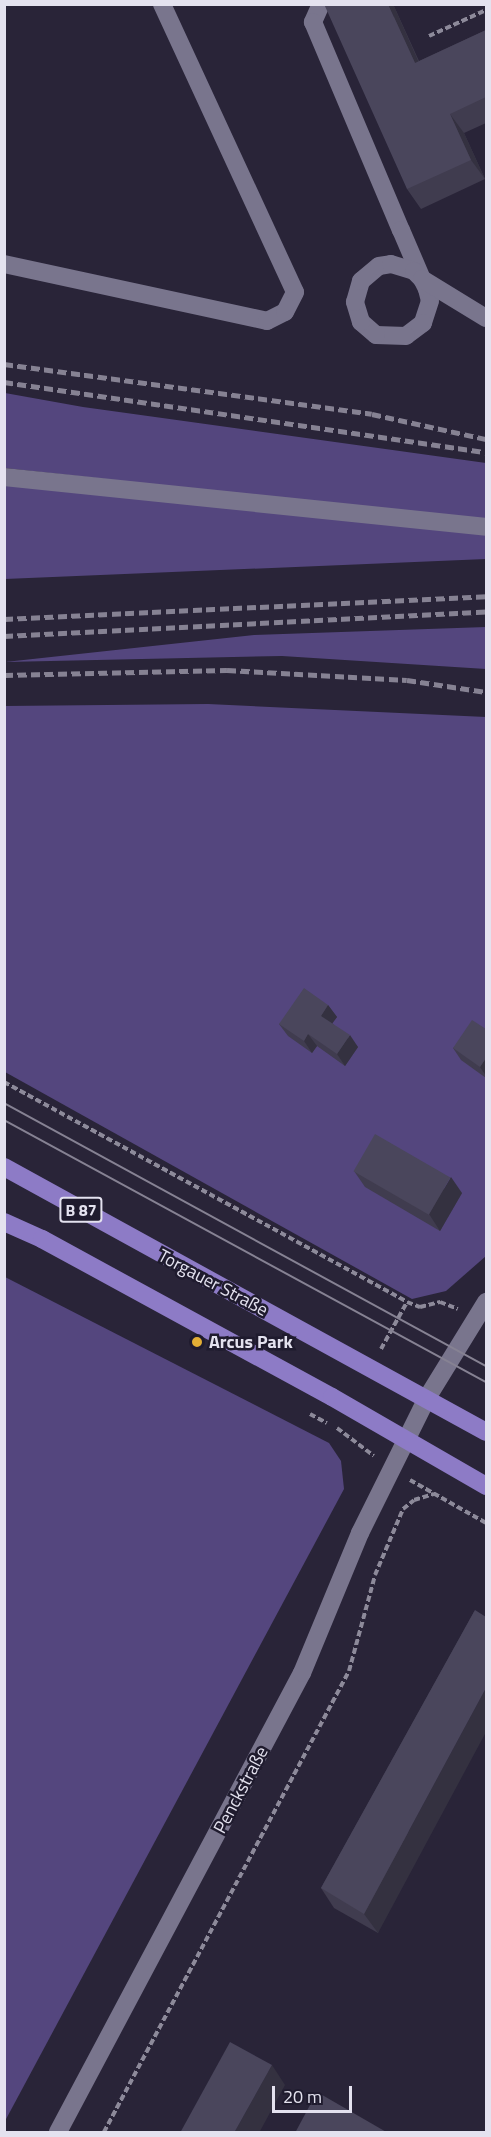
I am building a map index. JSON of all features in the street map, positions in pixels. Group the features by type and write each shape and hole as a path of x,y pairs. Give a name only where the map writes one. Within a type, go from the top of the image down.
{"main road":[{"name":"Torgauer Straße","path":"4,1167 486,1432"},
{"name":"B 87","path":"4,1222 42,1239 406,1439 486,1486"}],"street":[{"path":"4,264 267,321 285,312 295,292 162,4"},
{"path":"321,4 313,22 422,279 429,301 428,312 415,331 386,338 367,330 361,322 356,312 356,291 368,272 379,266 403,265 422,279 486,318"},
{"path":"4,477 486,527"},
{"name":"Penckstraße","path":"58,2133 302,1673 360,1533 427,1398 486,1302"}],"path":[{"path":"429,36 486,10"},
{"path":"4,1082 407,1302 420,1306 440,1302 476,1319"},
{"path":"308,1412 392,1469 486,1523"},
{"path":"104,2133 350,1671 375,1575 403,1509 414,1500 434,1494"}],"shaded area":[{"path":"5,393 83,407 486,463 486,521 5,468"},
{"path":"5,483 486,533 486,559 5,579"},
{"path":"486,627 486,669 282,656 5,662 254,635"},
{"path":"208,704 486,717 486,1256 446,1291 412,1299 5,1072 5,706"},
{"path":"5,1277 329,1443 341,1461 344,1489 5,2121"}],"building":[{"path":"324,4 388,4 415,63 486,30 486,97 450,114 471,160 407,189"},
{"path":"304,988 328,1005 321,1016 350,1035 337,1054 308,1034 304,1041 279,1024"},
{"path":"472,1020 486,1029 486,1058 480,1067 453,1048"},
{"path":"375,1134 450,1178 429,1215 354,1171"},
{"path":"475,1610 486,1617 486,1688 364,1914 321,1888"},
{"path":"230,2042 272,2065 234,2133 180,2133"},
{"path":"317,2092 388,2133 295,2133"}],"tram line":[{"path":"4,1103 486,1366"},
{"path":"4,1120 486,1382"}],"railway":[{"path":"4,364 372,414 486,439"},
{"path":"4,382 486,452"},
{"path":"4,619 486,596"},
{"path":"4,636 486,612"},
{"path":"4,675 227,670 407,680 486,692"}],"place":[{"name":"Arcus Park","path":"197,1342"}]}
